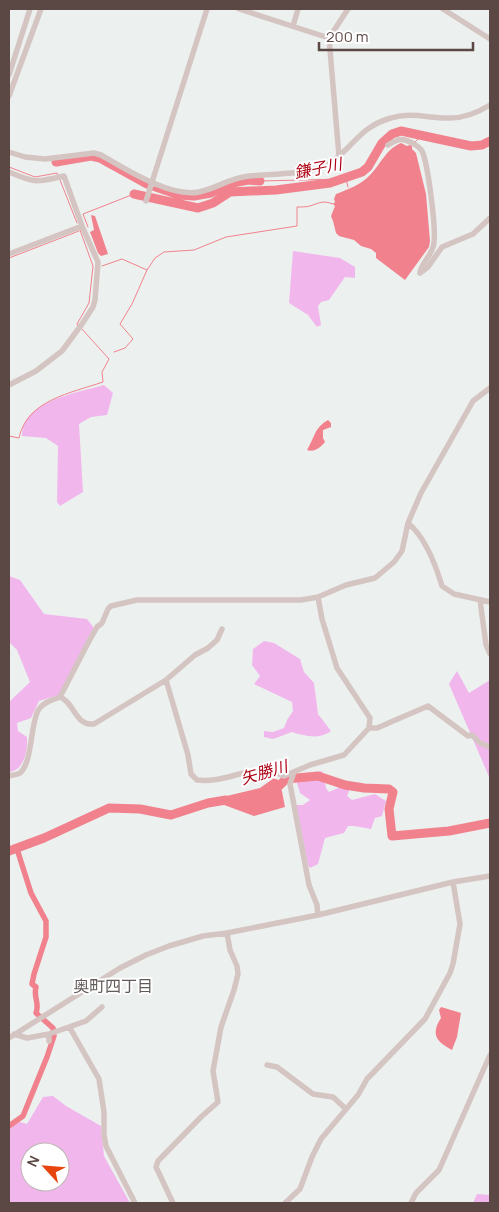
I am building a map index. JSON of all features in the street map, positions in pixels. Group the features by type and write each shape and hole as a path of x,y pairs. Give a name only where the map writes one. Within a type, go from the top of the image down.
{"street":[{"path":"9,75 30,9"},
{"path":"9,96 40,9"},
{"path":"146,201 207,9"},
{"path":"239,9 329,38"},
{"path":"293,26 298,9"},
{"path":"339,156 329,38 348,9"},
{"path":"443,9 490,39"},
{"path":"9,152 25,157 45,159 94,153 153,183 172,190 197,193 239,178 312,170 323,166 339,156 362,133 382,120 402,115 459,118 476,113 490,105"},
{"path":"388,145 403,139 419,148 423,155 430,193 434,244 420,268 420,273 428,267 442,247 473,234 490,218"},
{"path":"9,172 32,181 40,182 64,176 82,226 98,262 92,307 62,351 36,371 9,385"},
{"path":"9,254 82,226"},
{"path":"9,776 20,773 23,768 31,744 35,718 39,709 48,702 60,697 88,643 111,606 137,600 292,600 318,598 346,585 375,578 386,570 402,550 408,523 421,493 469,408 482,393 490,388"},
{"path":"408,523 415,529 425,545 437,569 442,586 454,594 490,602"},
{"path":"166,680 188,755 191,774 194,778 201,781 230,777 258,770 272,770 284,776 344,754 370,728 370,718 338,668 324,626 318,598"},
{"path":"480,600 486,645 490,654"},
{"path":"60,697 71,705 80,720 94,724 166,680 195,654 208,648 217,640 222,629"},
{"path":"370,728 377,728 428,706 468,736 472,735 480,743 490,746"},
{"path":"294,772 290,784 309,885 317,905 318,915"},
{"path":"11,1036 120,968 146,955 203,936 318,915 454,882 490,876"},
{"path":"285,1203 300,1189 321,1139 358,1095 373,1073 425,1019 450,973 460,924 454,882"},
{"path":"173,1203 156,1167 158,1161 218,1102 213,1071 221,1027 238,974 237,966 230,950 227,933"},
{"path":"11,1036 27,1038 70,1028 86,1022 102,1007"},
{"path":"70,1028 98,1079 104,1112 106,1146 135,1203"},
{"path":"49,1034 49,1041"},
{"path":"411,1203 416,1193 439,1170 490,1055"},
{"path":"267,1065 277,1066 313,1094 333,1097 346,1109"}],"shaded area":[{"path":"401,143 412,146 416,153 426,194 430,241 429,247 405,280 376,258 376,253 371,249 361,246 354,240 339,236 336,233 331,216 335,206 333,204 336,194 367,178 391,149"},
{"path":"91,215 95,216 108,254 101,256 98,253 90,232 94,230"},
{"path":"293,251 340,258 355,267 355,278 345,277 329,300 321,302 318,306 321,325 317,327 308,315 289,303"},
{"path":"104,385 113,393 107,415 91,417 79,424 83,492 60,506 57,502 58,446 46,438 22,436 24,424 38,408 48,403 71,394"},
{"path":"328,420 331,423 331,427 323,430 325,442 315,450 307,450 317,430"},
{"path":"9,576 20,580 44,614 87,619 94,628 59,695 39,701 31,718 17,723 18,731 27,737 27,748 22,764 14,771 9,772 9,702 30,682 17,650 9,642"},
{"path":"264,641 274,643 300,659 304,672 314,683 318,714 331,731 322,736 307,736 292,732 273,739 264,737 264,731 273,732 284,728 293,711 292,702 254,684 260,676 252,665 253,649"},
{"path":"457,671 469,693 490,680 490,779 449,684"},
{"path":"322,771 326,788 329,792 340,787 350,789 347,796 352,800 375,794 386,801 382,816 375,818 371,829 348,826 344,833 325,838 318,864 310,868 296,805 303,805 310,800 300,793 295,776"},
{"path":"274,778 280,781 285,807 254,816 216,802 214,799 260,788"},
{"path":"441,1007 461,1013 457,1037 452,1050 442,1044 437,1037 436,1029 441,1018 439,1010"},
{"path":"53,1096 66,1106 101,1126 104,1156 130,1203 9,1203 9,1130 13,1125 20,1122 27,1124 43,1097"},
{"path":"477,1194 490,1195 490,1203 473,1203"}],"waterway":[{"name":"鎌子川","path":"134,194 198,208 213,203 230,192 276,190 330,183 362,172 368,167 382,143 392,134 401,131 471,146 482,145 490,141"},
{"path":"415,142 421,136"},
{"name":"鎌子川","path":"56,162 91,156 100,158 147,184 179,195 194,196 211,193 228,184 248,180 260,181"},
{"path":"9,167 35,177 57,173 58,176"},
{"path":"260,181 346,179 348,187"},
{"path":"60,180 77,223"},
{"path":"88,227 83,214 134,194"},
{"path":"102,266 122,259 147,270 155,258 164,252 194,250 226,237 297,226 297,207 324,202 333,204"},
{"path":"78,326 77,324 89,303 93,266 80,230"},
{"path":"9,258 79,231"},
{"path":"114,352 125,348 133,339 120,324 132,304 147,270"},
{"path":"9,436 19,438 24,425 41,406 64,395 103,382 102,372 109,359 81,328"},
{"name":"矢勝川","path":"270,788 280,785 286,779 318,776 345,785 389,789 393,792 389,809 392,836 449,831 490,823"},
{"name":"矢勝川","path":"9,851 44,838 109,808 140,809 171,815 208,803 226,800"},
{"path":"9,1126 23,1116 54,1036 53,1028 36,1013 36,987 32,984 46,937 46,921 31,893 17,849"}],"district":[{"name":"奥町四丁目","path":"113,986"}]}
